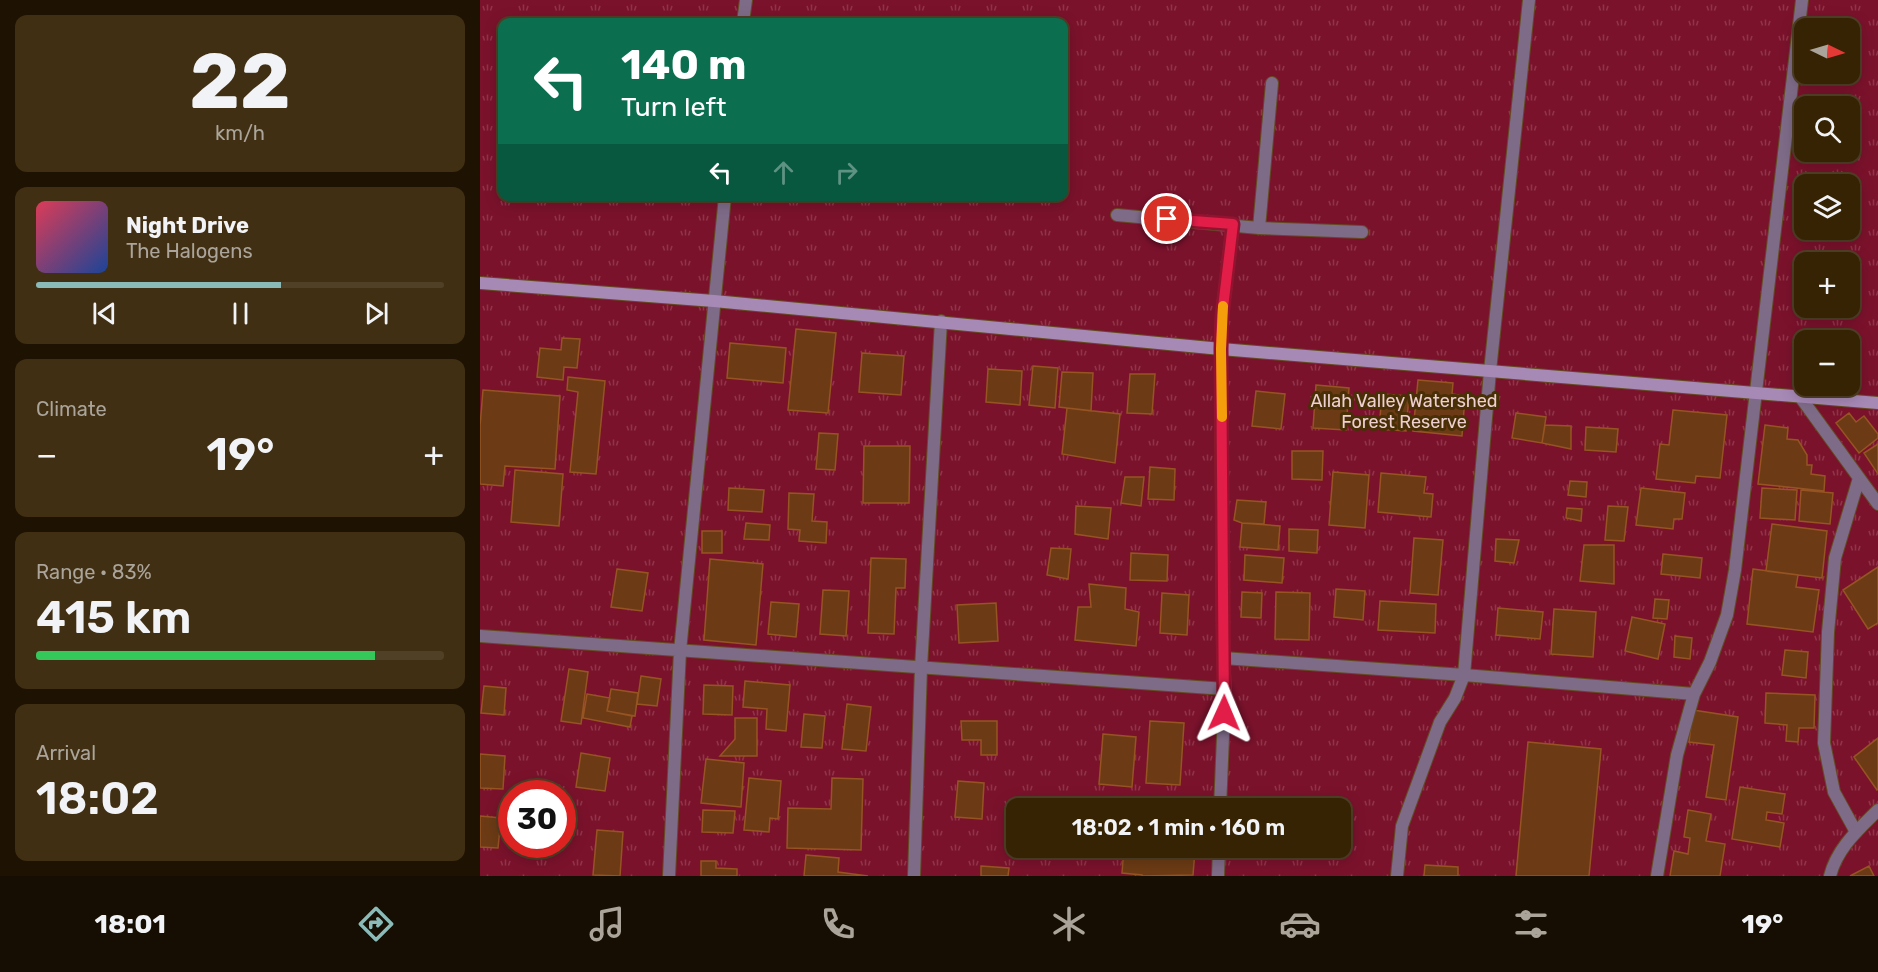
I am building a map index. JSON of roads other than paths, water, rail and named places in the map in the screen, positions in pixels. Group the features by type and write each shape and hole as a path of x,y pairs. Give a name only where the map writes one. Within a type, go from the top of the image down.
{"main road":[{"path":"480,283 941,321 1221,349 1878,403"}],"street":[{"path":"744,18 746,0"},
{"path":"1397,876 1402,826 1440,722 1455,698 1464,675 1490,371 1529,0"},
{"path":"1657,876 1677,754 1694,694 1710,662 1727,615 1735,570 1802,0"},
{"path":"1259,228 1272,84"},
{"path":"669,876 680,651 724,201"},
{"path":"1117,215 1259,228 1362,232"},
{"path":"1220,798 1225,689 1221,349 1222,316 1233,224"},
{"path":"914,876 921,668 941,321"},
{"path":"1801,398 1878,504"},
{"path":"1856,832 1834,792 1824,743 1828,632 1835,558 1859,478"},
{"path":"480,636 1225,689"},
{"path":"1223,658 1694,694"},
{"path":"1830,876 1845,843 1878,810"},
{"path":"1218,876 1219,858"}],"park label":[{"name":"Allah Valley Watershed Forest Reserve","path":"1404,411"}]}
